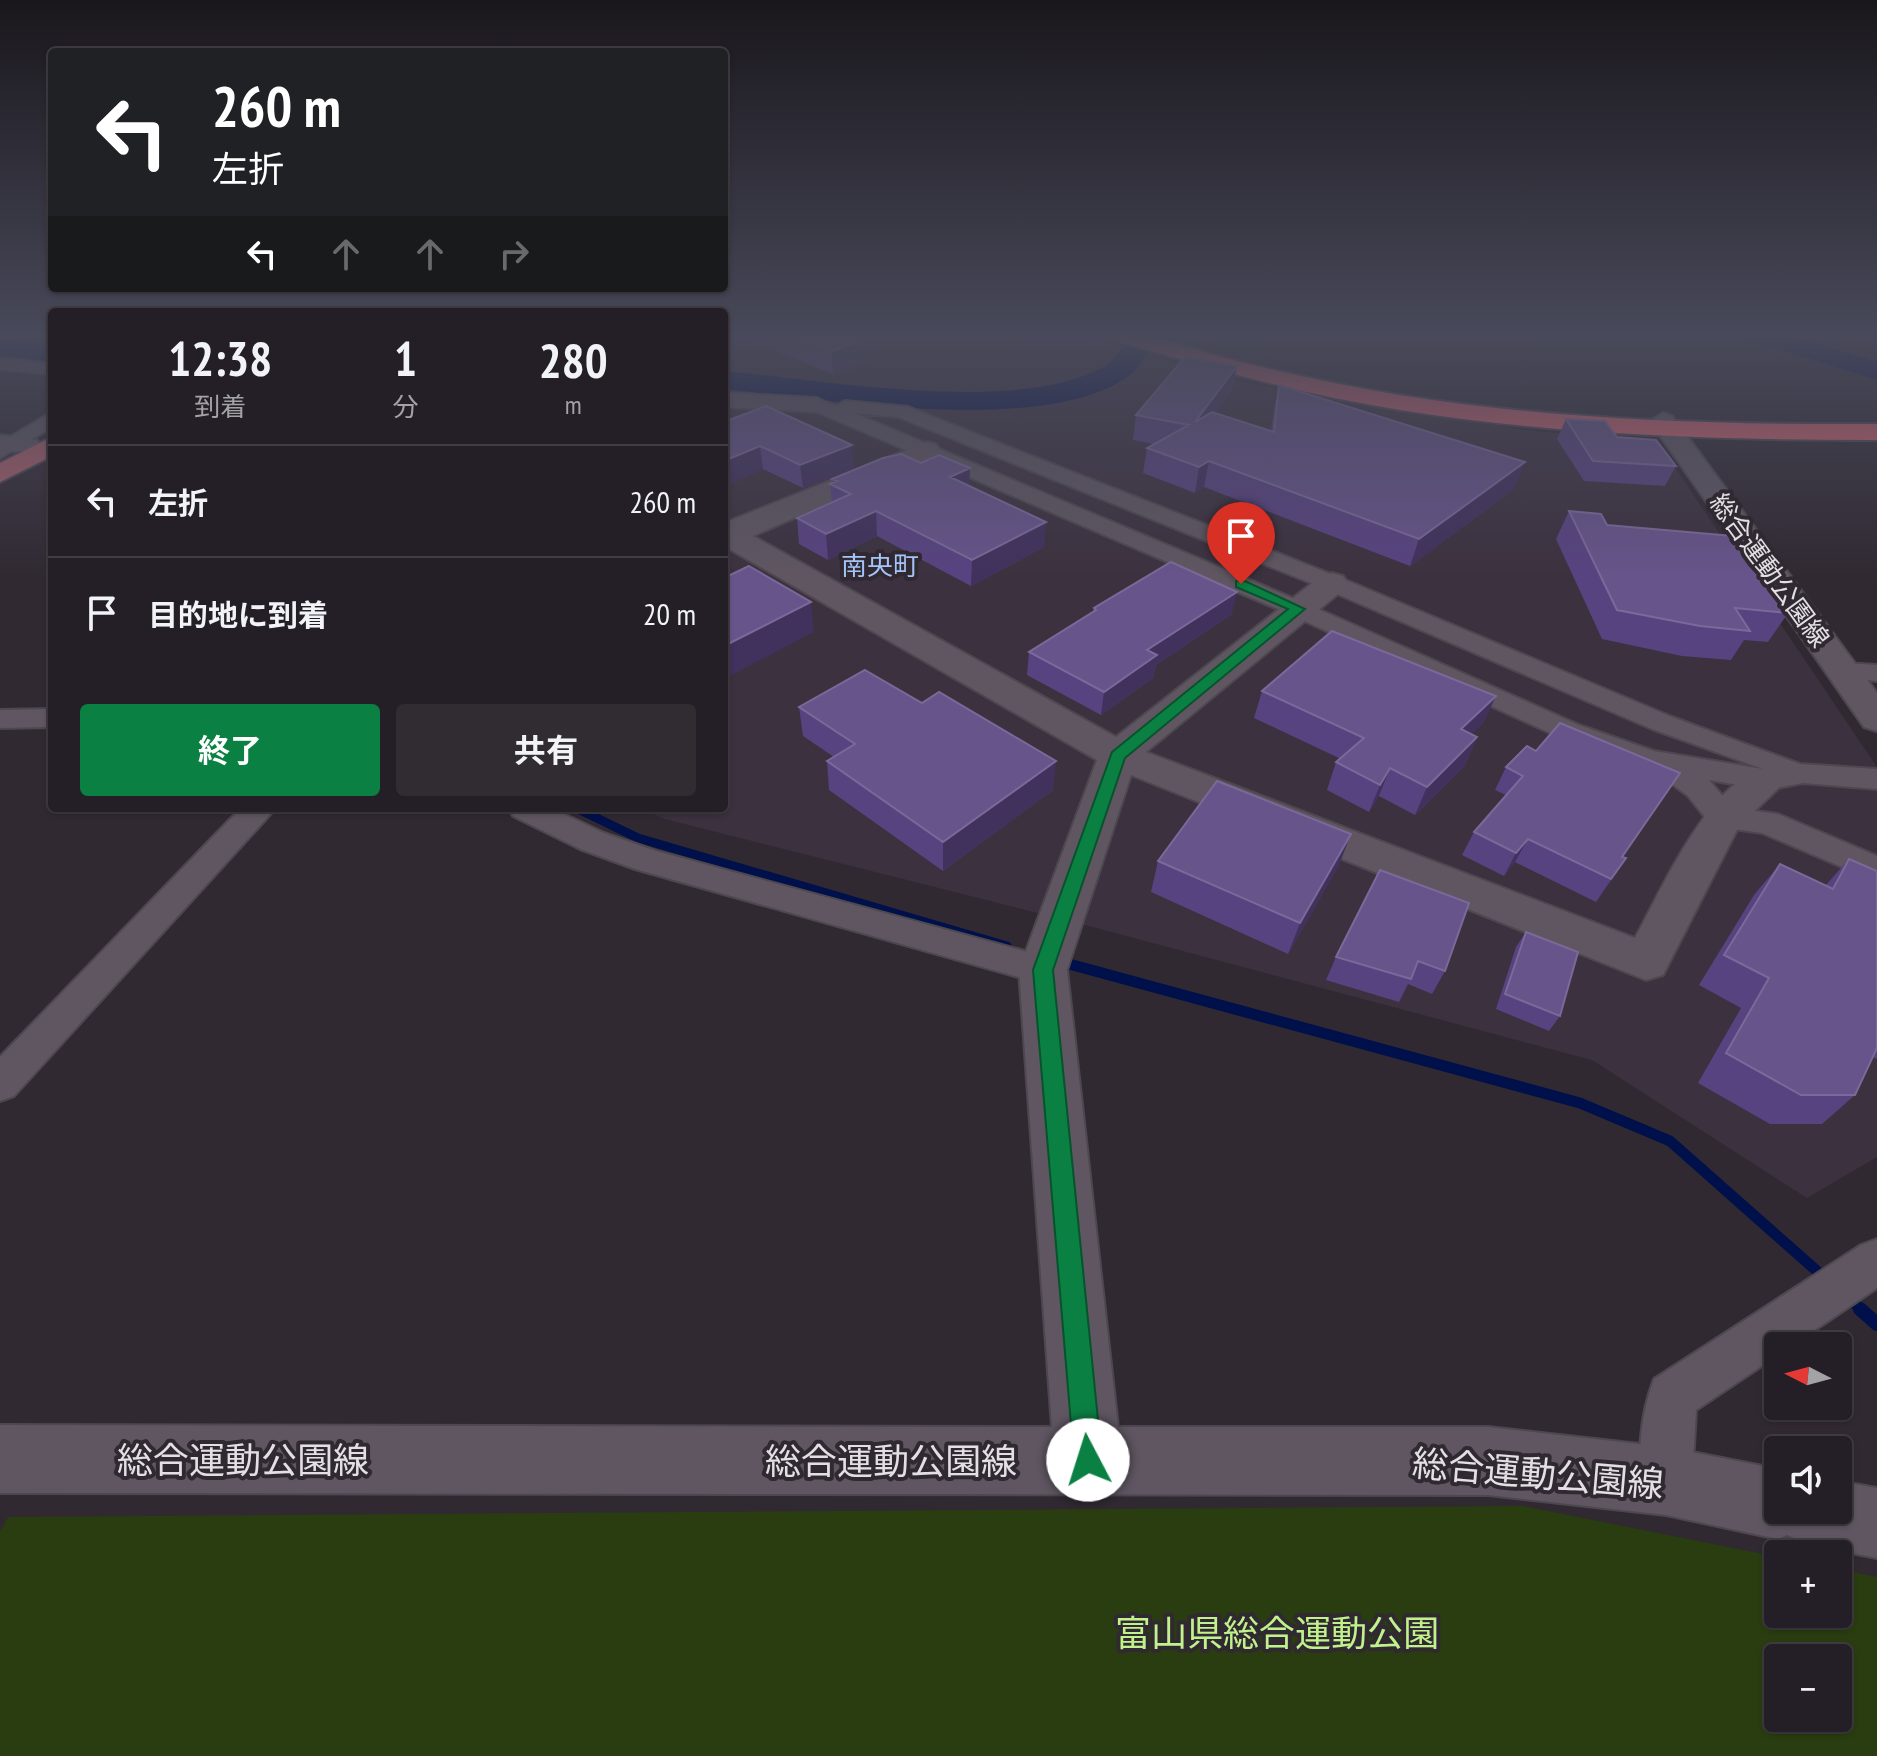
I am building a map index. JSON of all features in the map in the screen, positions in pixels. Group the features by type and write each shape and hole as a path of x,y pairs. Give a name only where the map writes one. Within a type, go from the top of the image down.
{"highway":[{"path":"1511,416 1667,426 1877,432"},
{"path":"1585,416 1667,426 1877,422"}],"main road":[{"path":"0,474 19,446"}],"street":[{"path":"844,416 1298,609 1569,731 1649,760 1695,782 1711,798 1723,818"},
{"path":"913,416 1332,583 1785,776"},
{"path":"19,446 48,421"},
{"name":"総合運動公園線","path":"1667,426 1877,719"},
{"path":"728,533 961,435"},
{"path":"728,535 1118,755 1646,962 1723,818 1785,776"},
{"path":"1088,1460 1043,970 1118,755 1332,583"},
{"path":"1842,671 1877,673"},
{"path":"0,719 48,718"},
{"path":"1649,760 1785,776 1877,779"},
{"path":"0,1084 256,812"},
{"path":"532,812 592,841 647,861 1043,970"},
{"path":"1723,818 1767,822 1877,870"},
{"path":"1666,1481 1672,1397 1877,1261"},
{"name":"総合運動公園線","path":"0,1459 1488,1461 1666,1481 1764,1501"},
{"path":"1852,1518 1877,1523"}],"shaded area":[{"path":"728,416 1442,416 1531,431 1657,441 1877,767 1877,1157 1807,1198 1592,1060 1089,926 665,819 648,812 728,812"}],"green space":[{"name":"富山県総合運動公園","path":"1523,1506 1764,1554 1764,1628 1852,1628 1852,1572 1877,1577 1877,1756 0,1756 0,1532 8,1517"}],"building":[{"path":"740,416 788,416 852,445 800,465 760,446 728,459 728,420"},
{"path":"1141,416 1200,416 1195,422 1205,416 1224,416 1274,432 1276,416 1378,416 1525,462 1419,539 1209,461 1199,467 1147,448 1189,425"},
{"path":"1566,419 1605,421 1617,437 1656,440 1676,466 1593,461"},
{"path":"901,454 921,463 939,455 970,468 950,477 1046,522 972,560 876,511 826,534 797,518 851,494 830,484 837,481 832,479"},
{"path":"1569,511 1601,514 1607,525 1733,536 1788,613 1735,608 1750,631 1700,626 1617,610"},
{"path":"1171,562 1237,592 1147,650 1157,655 1104,692 1029,652 1096,610 1094,608"},
{"path":"749,566 811,602 728,644 728,576"},
{"path":"1332,631 1496,696 1461,729 1477,737 1427,787 1390,768 1380,785 1336,762 1364,738 1262,691"},
{"path":"865,670 922,703 939,692 1056,761 943,842 827,761 855,744 799,707"},
{"path":"1560,723 1680,773 1622,857 1626,858 1611,879 1528,839 1516,853 1474,832 1523,776 1506,767 1527,746 1536,751"},
{"path":"1217,781 1351,834 1300,923 1158,861"},
{"path":"1849,859 1877,871 1877,1048 1855,1095 1801,1095 1726,1053 1769,978 1724,955 1780,864 1833,889"},
{"path":"1380,870 1469,903 1445,971 1418,961 1411,979 1336,957"},
{"path":"1526,932 1578,952 1560,1016 1505,994"}],"waterway":[{"path":"584,812 638,838 1007,946"},
{"path":"1060,962 1076,966"},
{"path":"1069,964 1580,1103 1670,1141 1826,1279"},
{"path":"1847,1297 1863,1311"},
{"path":"1860,1309 1877,1324"}],"district":[{"name":"南央町","path":"880,565"}],"route":[{"path":"1088,1460 1043,970 1118,755 1298,609 1241,584"}]}
